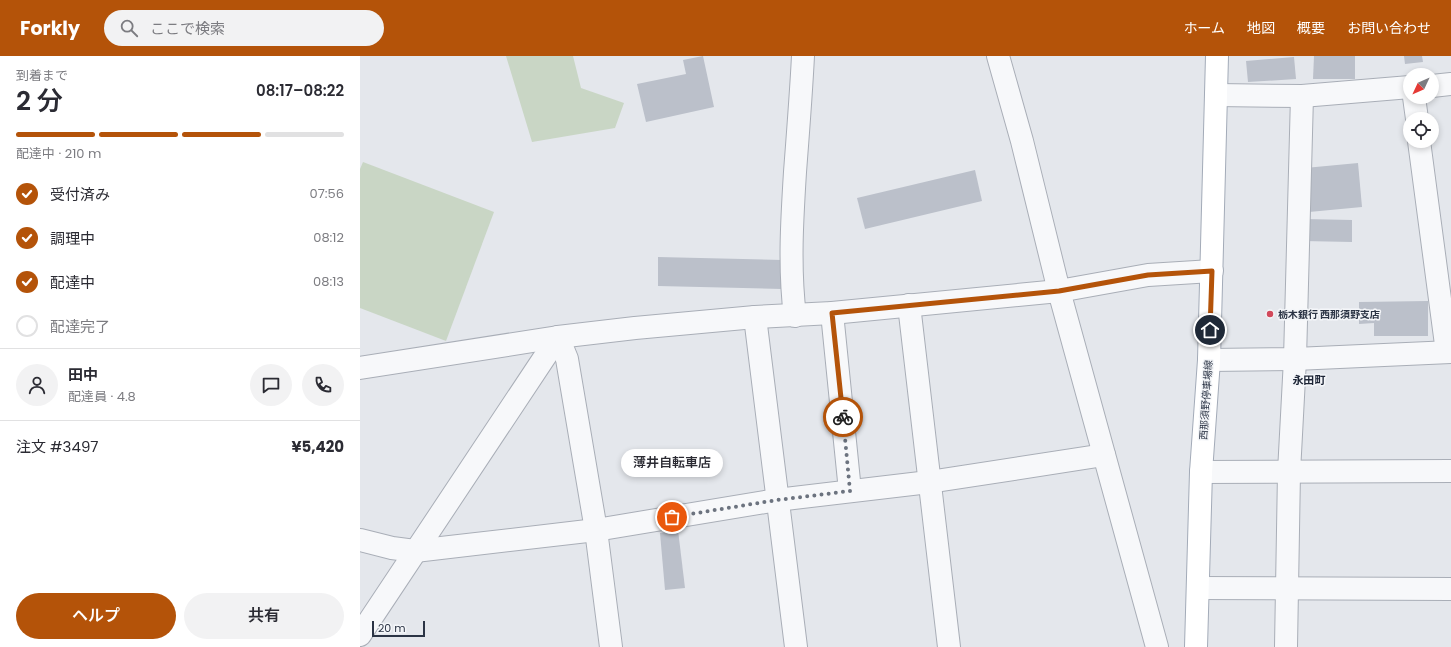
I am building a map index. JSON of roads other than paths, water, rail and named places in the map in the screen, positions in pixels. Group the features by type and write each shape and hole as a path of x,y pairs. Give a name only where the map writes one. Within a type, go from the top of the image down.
{"main road":[{"name":"西那須野停車場線","path":"1196,647 1201,472 1209,360 1217,56"}],"street":[{"path":"795,316 792,293 791,253 803,56"},
{"path":"998,56 1022,140 1059,291 1157,647"},
{"path":"1439,85 1451,84"},
{"path":"1216,95 1302,96 1403,88"},
{"path":"1286,647 1289,472 1295,358 1302,96"},
{"path":"1209,360 1449,352 1420,148"},
{"path":"360,368 558,337 635,328 755,317 832,313 1059,291 1148,275 1212,271"},
{"path":"909,305 949,647"},
{"path":"832,313 850,491"},
{"path":"755,317 796,647"},
{"path":"558,337 567,359 596,530 611,647"},
{"path":"360,635 558,337"},
{"path":"360,540 392,548 415,551 596,530 777,500 929,482 1104,455"},
{"path":"1201,472 1451,471"},
{"path":"1198,588 1451,590"}],"place":[{"name":"栃木銀行 西那須野支店","path":"1270,314"},
{"name":"薄井自転車店","path":"672,517"}],"district":[{"name":"永田町","path":"1309,380"}]}
